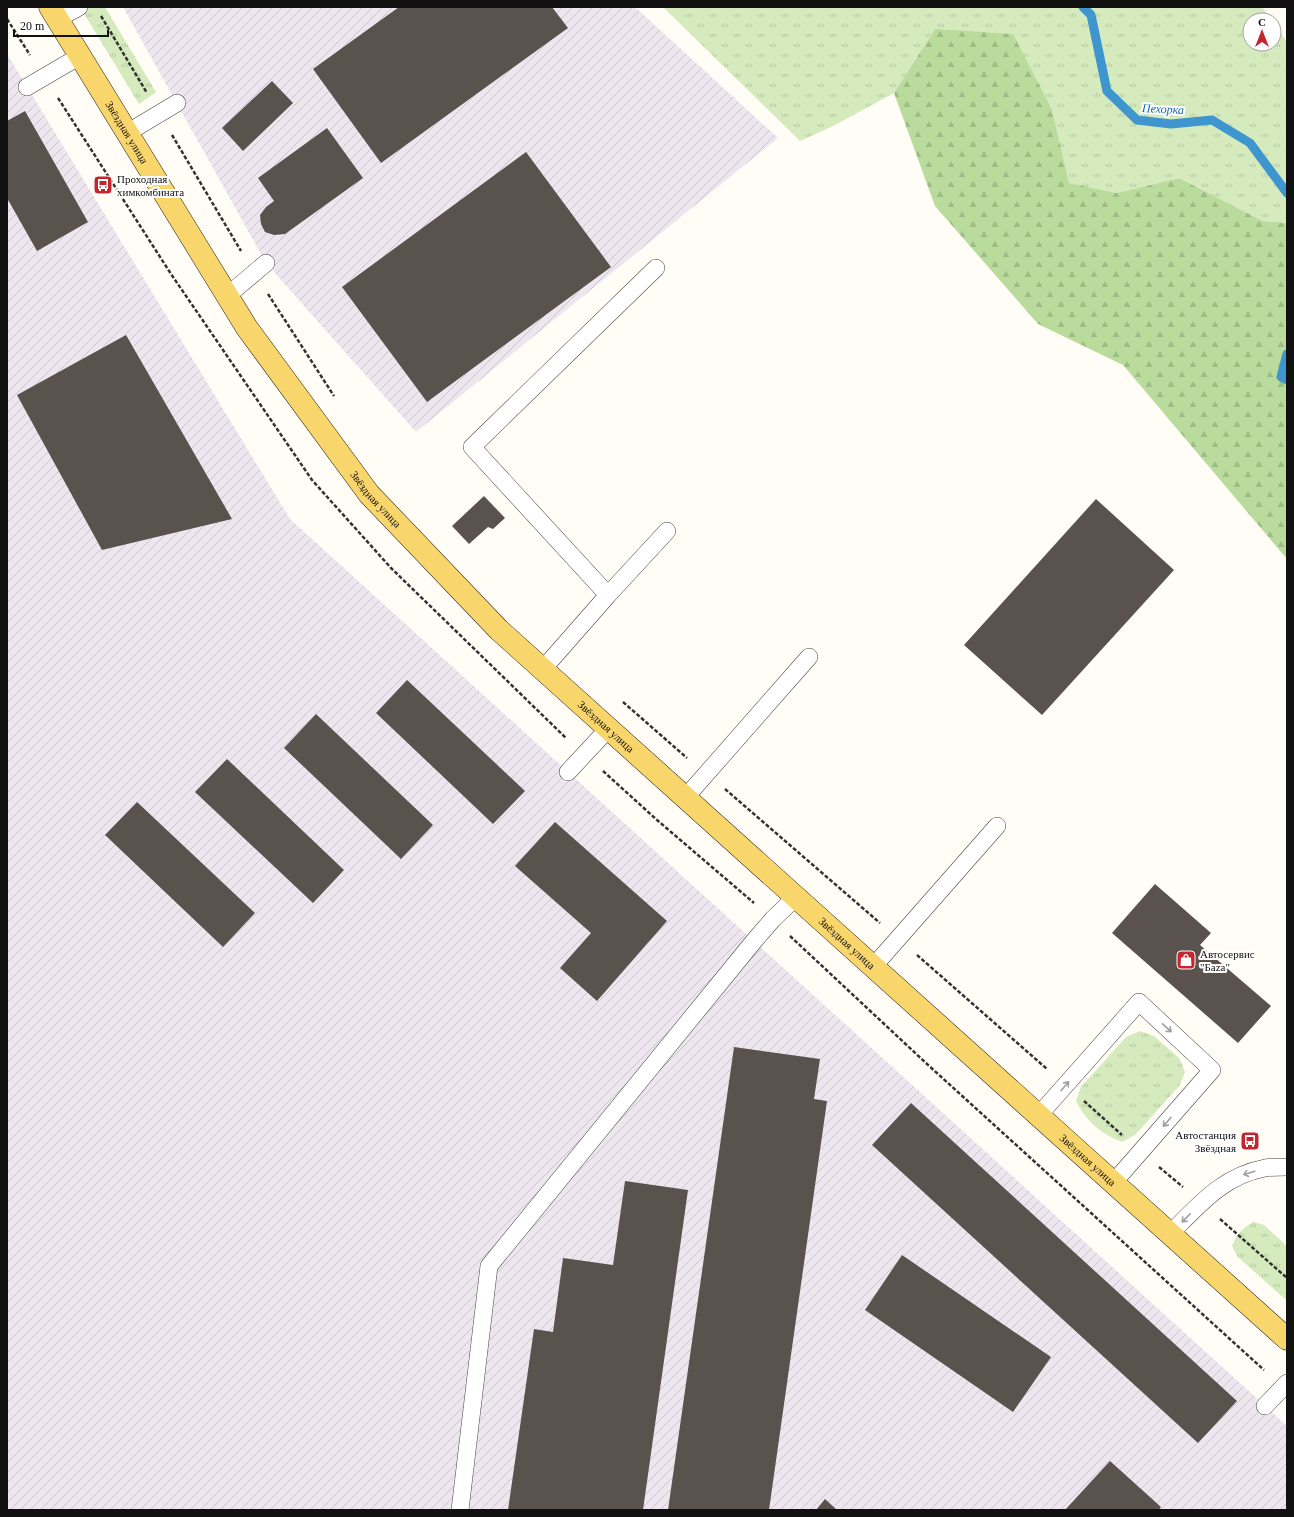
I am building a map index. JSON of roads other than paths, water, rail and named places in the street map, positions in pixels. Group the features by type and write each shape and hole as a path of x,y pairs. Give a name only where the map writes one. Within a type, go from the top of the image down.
{"main road":[{"name":"Звёздная улица","path":"54,13 247,328 370,494 499,630 1171,1233 1287,1339"}],"lane":[{"path":"54,13 79,7"},
{"path":"27,87 80,56"},
{"path":"127,133 177,103"},
{"path":"227,296 260,268"},
{"path":"608,595 472,447 656,268"},
{"path":"543,670 608,595 667,531"},
{"path":"685,798 809,658"},
{"path":"568,772 608,729"},
{"path":"873,966 997,826"},
{"path":"460,1510 489,1266 754,941 773,919 796,897"},
{"path":"1039,1115 1138,1002 1212,1070 1114,1182"},
{"path":"1171,1233 1214,1190 1232,1178 1266,1168 1287,1167"},
{"path":"1265,1406 1287,1383"}],"waterway":[{"name":"Пехорка","path":"1083,7 1091,15 1107,91 1137,120 1171,124 1212,120 1250,143 1287,193"},
{"name":"Пехорка","path":"1287,354 1281,377 1287,380"}],"place":[{"name":"Проходная химкомбината","path":"103,185"},
{"name":"Автосервис \"Баzа\"","path":"1186,960"},
{"name":"Автостанция Звёздная","path":"1250,1141"}]}
